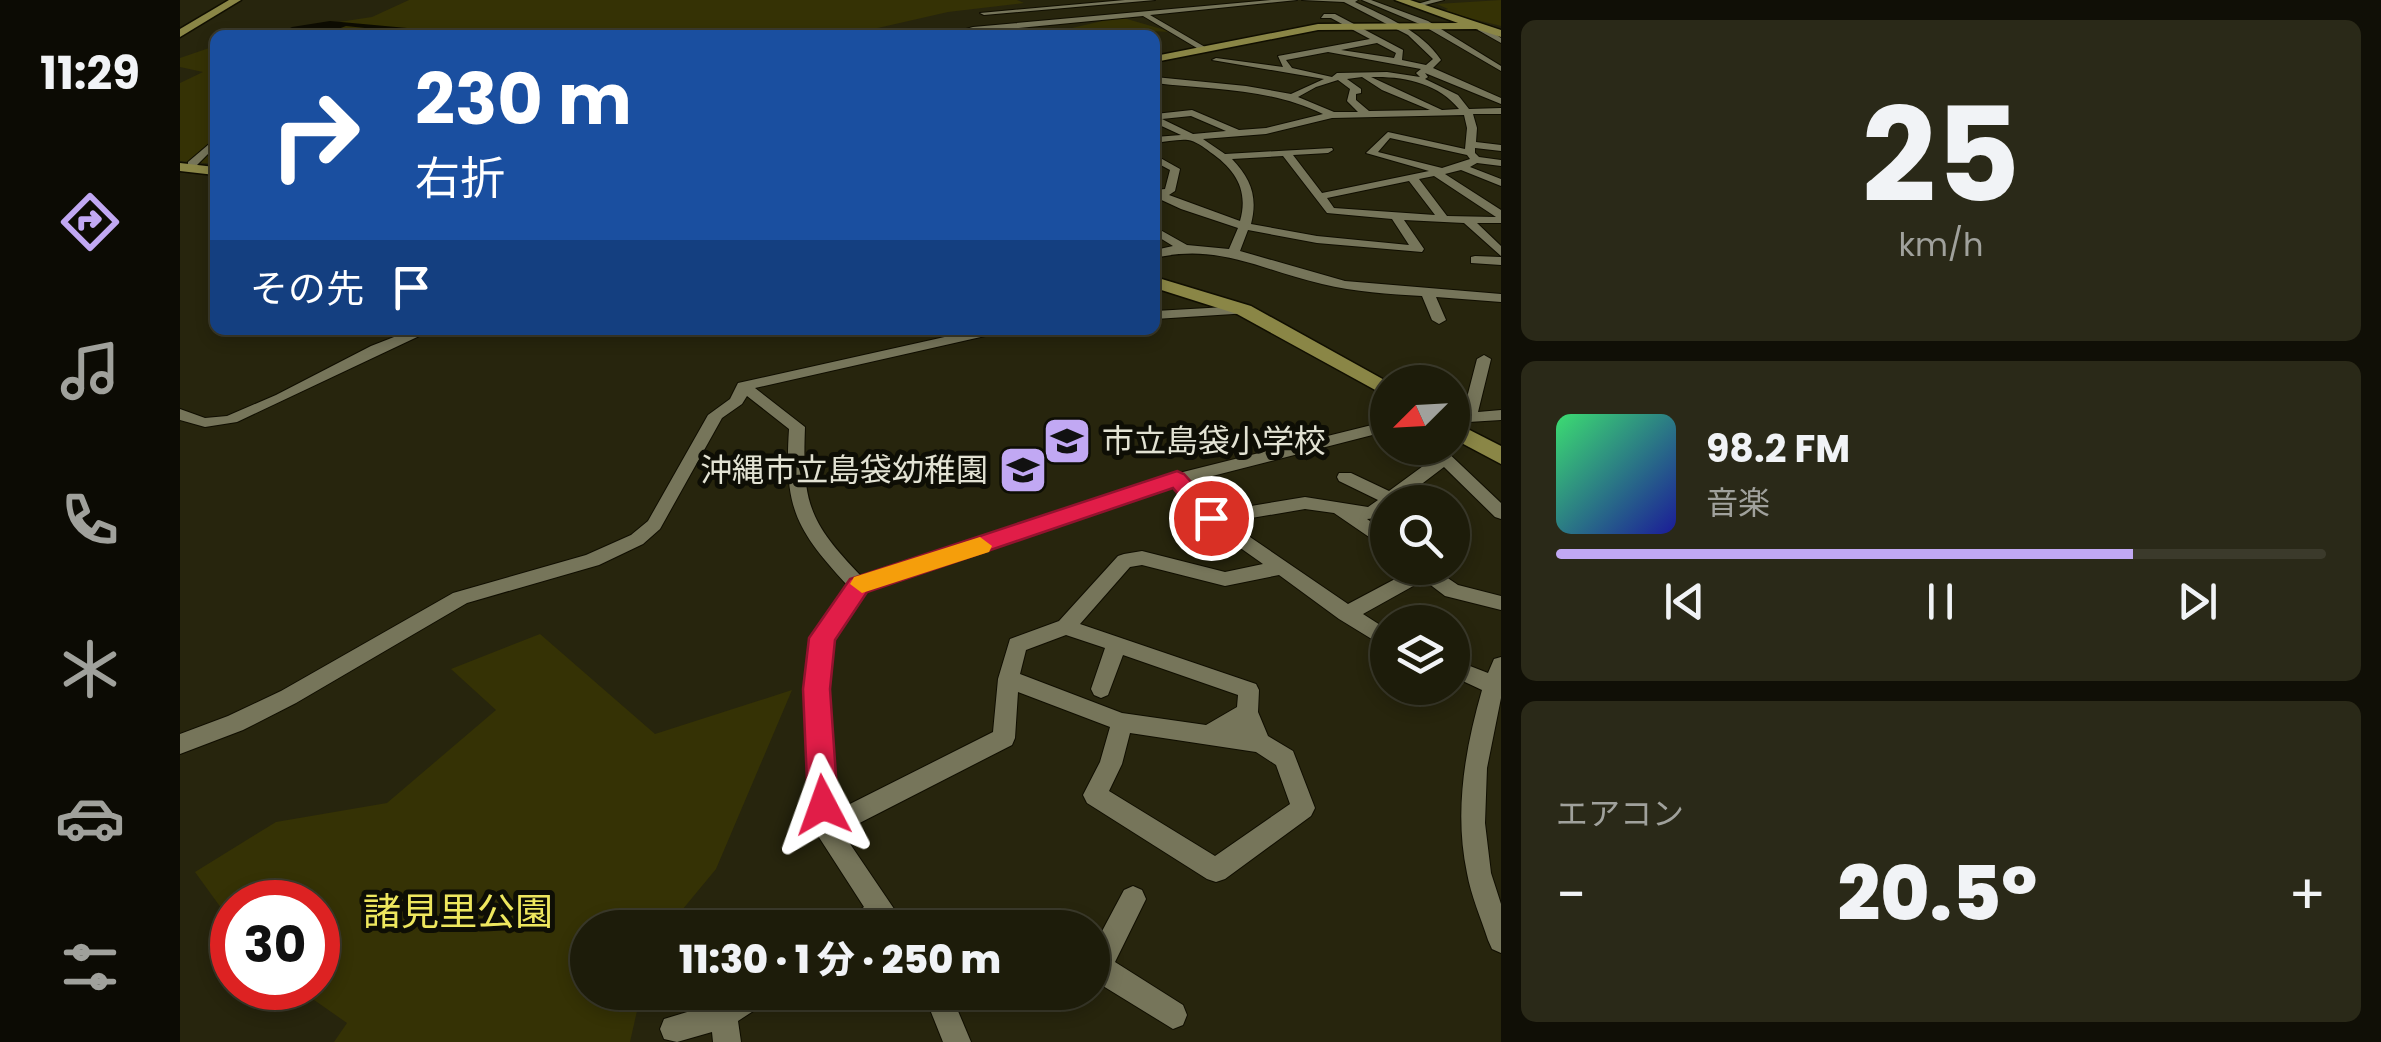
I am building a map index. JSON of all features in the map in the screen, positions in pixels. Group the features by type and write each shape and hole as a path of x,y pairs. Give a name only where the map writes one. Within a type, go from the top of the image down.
{"street":[{"path":"180,34 236,0"},
{"path":"984,13 1152,0"},
{"path":"1180,0 1200,8"},
{"path":"970,30 1294,0"},
{"path":"1305,0 1366,0 1426,25 1482,55 1489,65"},
{"path":"1380,0 1420,8 1501,37"},
{"path":"1160,59 1348,25 1441,0"},
{"path":"1123,1 1216,60 1333,77 1426,71 1437,60 1399,12 1347,1"},
{"path":"1239,5 1254,12"},
{"path":"1420,8 1501,54"},
{"path":"1324,16 1402,54 1397,61"},
{"path":"1426,25 1479,27"},
{"path":"1160,36 1179,35"},
{"path":"1288,70 1281,58 1379,40"},
{"path":"1328,50 1397,61 1446,75 1501,101"},
{"path":"1216,60 1215,70 1231,85"},
{"path":"1473,70 1489,65 1501,69"},
{"path":"1426,71 1468,113 1473,129 1472,152 1462,167"},
{"path":"1446,75 1460,72"},
{"path":"1366,76 1389,94 1414,94 1439,112"},
{"path":"1295,95 1333,77"},
{"path":"1333,77 1358,90 1352,91 1351,101 1367,114"},
{"path":"1160,80 1231,85 1295,95 1332,116"},
{"path":"1478,90 1498,86"},
{"path":"1160,140 1238,133 1332,116 1501,111"},
{"path":"1160,117 1192,113 1238,133"},
{"path":"1160,121 1223,157 1248,193 1250,205 1234,252"},
{"path":"1501,162 1388,135 1371,152 1440,172 1501,218"},
{"path":"186,165 210,146"},
{"path":"1472,152 1501,148"},
{"path":"1223,157 1328,150"},
{"path":"1286,153 1331,211 1468,222 1501,218"},
{"path":"1160,161 1176,169 1176,174 1170,191 1160,193"},
{"path":"1322,196 1462,167 1501,183"},
{"path":"1413,179 1444,219"},
{"path":"1160,195 1201,213 1316,238 1418,249 1397,218"},
{"path":"1468,222 1482,230 1501,252"},
{"path":"1160,233 1185,249"},
{"path":"1160,253 1185,249 1234,252 1343,285 1501,298"},
{"path":"1475,260 1501,261"},
{"path":"1160,284 1244,310 1370,381"},
{"path":"1340,304 1343,285"},
{"path":"1427,292 1438,320"},
{"path":"1160,315 1244,310"},
{"path":"180,414 194,423 230,420 389,341 409,335"},
{"path":"744,386 972,335"},
{"path":"1470,392 1484,359"},
{"path":"744,386 797,428 794,473 800,516 815,540 858,585"},
{"path":"180,744 227,729 467,594 618,550 643,537 654,526 716,415 737,400 744,386"},
{"path":"1470,419 1501,415"},
{"path":"882,910 824,828 816,689 822,638 858,585 1177,479 1370,431"},
{"path":"1470,431 1501,456"},
{"path":"1406,485 1427,465"},
{"path":"1450,465 1501,513"},
{"path":"1345,477 1370,489"},
{"path":"1177,479 1211,518 1370,629"},
{"path":"1339,508 1370,491"},
{"path":"1211,518 1305,504 1370,514"},
{"path":"1339,508 1370,531"},
{"path":"824,828 1004,738 1008,679 1017,645 1066,627 1124,561 1142,558 1225,579 1279,568"},
{"path":"1346,614 1396,585"},
{"path":"1444,585 1452,591 1501,603"},
{"path":"1066,627 1249,690 1247,712 1260,743"},
{"path":"1100,689 1116,644"},
{"path":"1470,670 1497,675 1480,726 1476,809 1478,870 1501,940"},
{"path":"1008,679 1122,722 1260,743 1285,758 1303,808 1216,870 1095,795 1111,764 1122,722"},
{"path":"1208,735 1247,712"},
{"path":"1110,943 1133,899"},
{"path":"1110,980 1173,1016"},
{"path":"674,1030 725,1029 741,1010"},
{"path":"944,1010 957,1042"}],"green space":[{"path":"409,0 1024,3 948,12 869,30 285,30 372,17"},
{"path":"1501,0 1501,26 1441,11 1448,9 1437,4"},
{"path":"1120,17 1172,32 1160,30 1063,30"},
{"path":"210,48 210,164 180,161 180,83 203,72 180,67 180,58"},
{"name":"諸見里公園","path":"540,634 655,734 792,690 716,869 682,910 570,910 570,1010 637,1010 630,1042 334,1042 347,1023 328,1010 340,1010 340,880 210,880 210,893 195,872 276,822 387,803 496,710 451,669"}],"shaded area":[{"path":"330,21 429,30 362,30 365,28 346,26 335,30 286,30"}],"slow traffic":[{"path":"862,584 980,546"}],"place":[{"name":"市立島袋小学校","path":"1067,441"},
{"name":"沖縄市立島袋幼稚園","path":"1023,470"}],"route":[{"path":"823,805 816,689 822,638 858,585 1177,479 1211,518"}]}
